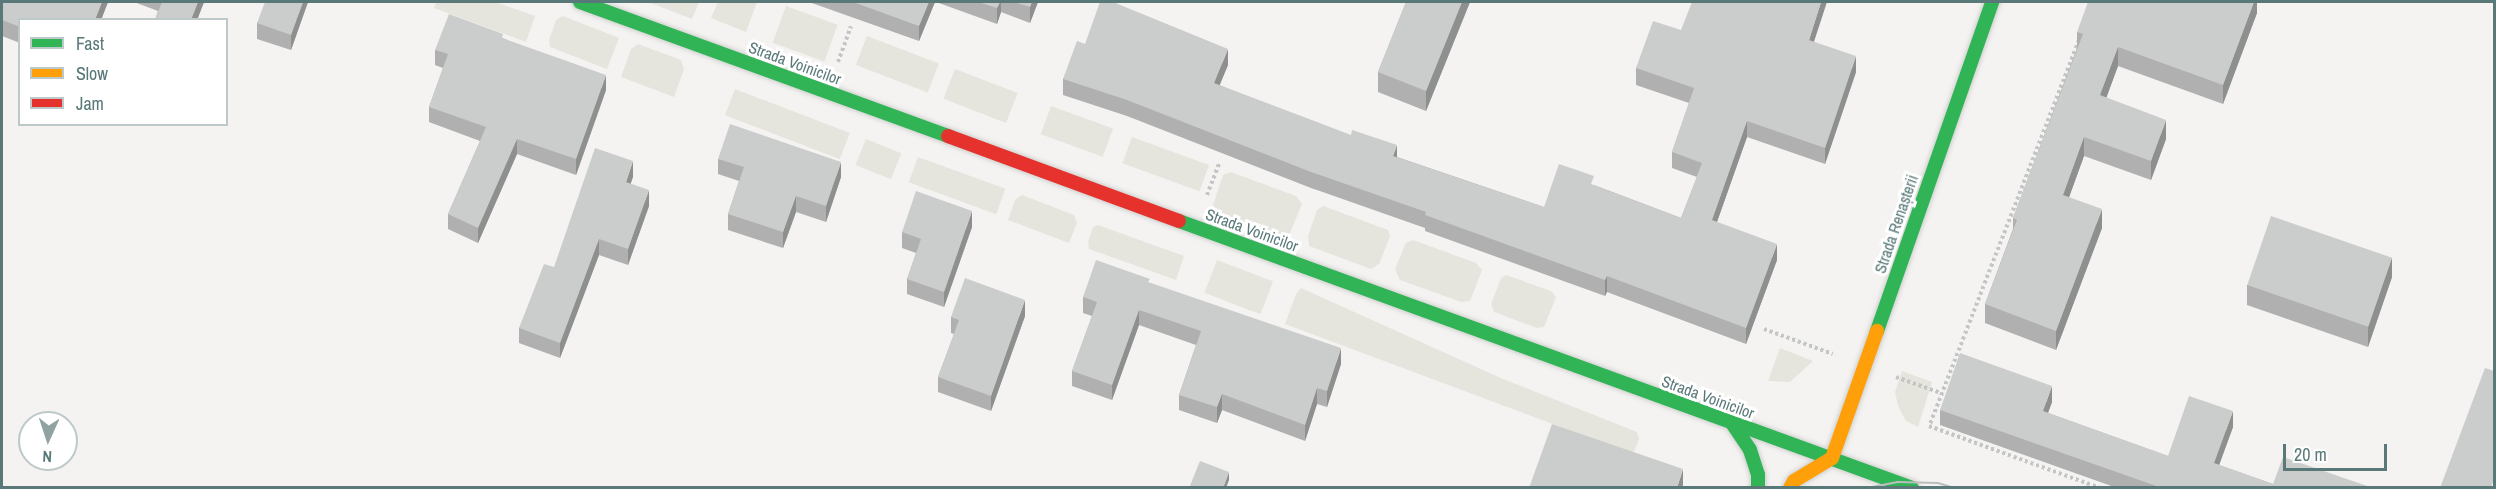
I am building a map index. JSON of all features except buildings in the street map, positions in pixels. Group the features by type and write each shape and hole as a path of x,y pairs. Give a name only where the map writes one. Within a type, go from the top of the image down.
{"main road":[{"name":"Strada Voinicilor","path":"580,2 1912,488"},
{"name":"Strada Renașterii","path":"1832,458 1992,2"},
{"path":"1732,423 1750,450 1758,475 1758,488"},
{"path":"1790,488 1794,481 1832,458 1841,478"}],"path":[{"path":"836,67 851,26"},
{"path":"2081,34 1929,426 2100,488"},
{"path":"1203,204 1219,163"}],"shaded area":[{"path":"436,2 495,2 535,16 526,42 434,8"},
{"path":"648,2 699,2 692,19"},
{"path":"718,2 757,2 746,32 711,18"},
{"path":"786,6 838,25 824,61 773,43"},
{"path":"563,16 619,38 607,69 550,47 549,40 556,20"},
{"path":"867,36 939,64 928,93 856,65"},
{"path":"638,44 681,60 684,69 674,97 621,77 631,49"},
{"path":"955,69 1018,93 1006,123 944,99"},
{"path":"735,89 850,133 840,159 725,115"},
{"path":"1051,106 1113,129 1103,157 1041,134"},
{"path":"1132,137 1209,165 1199,191 1122,163"},
{"path":"866,139 901,153 891,179 856,165"},
{"path":"918,157 1005,189 996,214 909,182"},
{"path":"1231,172 1296,196 1302,204 1290,233 1281,236 1219,213 1213,205 1223,175"},
{"path":"1022,195 1074,215 1077,223 1069,243 1008,220 1015,200"},
{"path":"1323,206 1388,230 1390,237 1379,264 1371,269 1309,246 1308,236 1317,210"},
{"path":"1098,225 1184,256 1176,280 1089,249 1088,242 1093,227"},
{"path":"1413,240 1476,263 1482,270 1470,301 1461,302 1400,280 1395,269 1406,243"},
{"path":"1217,260 1273,282 1260,314 1204,293"},
{"path":"1506,275 1551,291 1556,297 1544,327 1537,328 1494,312 1491,304 1501,278"},
{"path":"1301,288 1503,379 1637,432 1639,439 1633,454 1285,324 1296,294"},
{"path":"1780,348 1813,361 1790,382 1768,381"},
{"path":"1902,371 1932,382 1918,427 1906,421 1898,406 1895,392"}],"tram line":[{"path":"1867,488 1897,482 1938,483 1956,488"}],"traffic: fast":[{"path":"580,2 948,136"},
{"path":"1877,331 1992,2"},
{"path":"1179,221 1912,488"},
{"path":"1732,423 1750,450 1758,475 1758,488"}],"traffic: slow":[{"path":"1790,488 1794,481 1832,458 1877,331"}],"traffic: jam":[{"path":"948,136 1179,221"}]}
